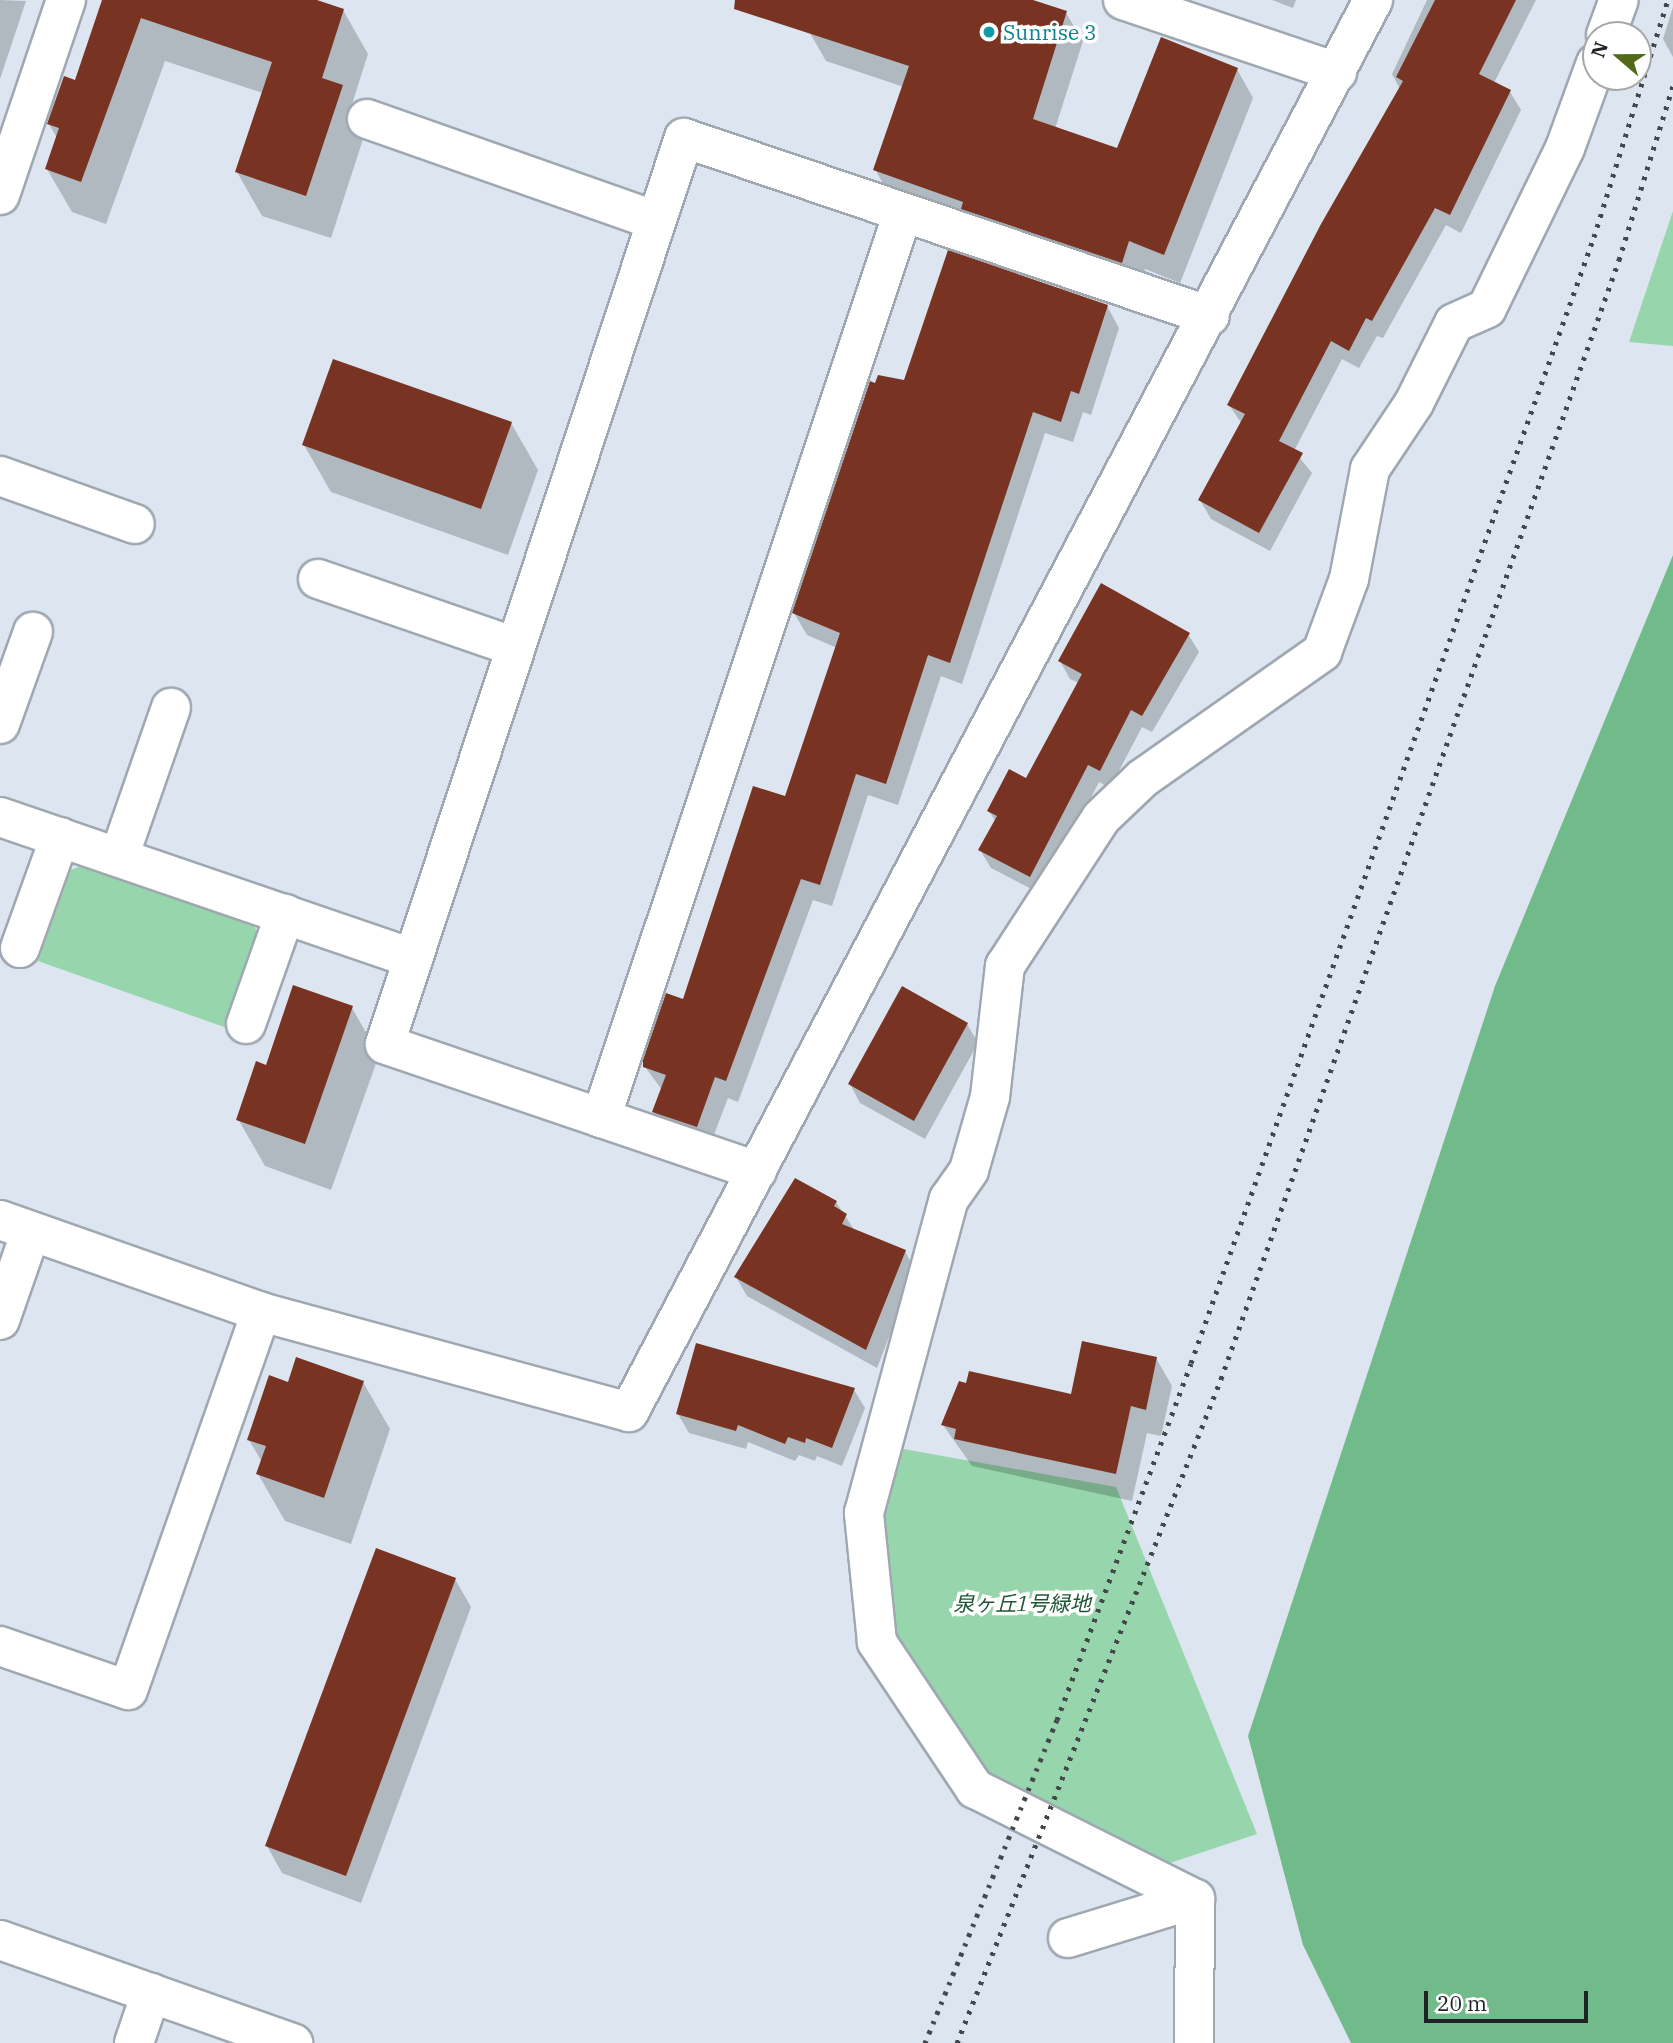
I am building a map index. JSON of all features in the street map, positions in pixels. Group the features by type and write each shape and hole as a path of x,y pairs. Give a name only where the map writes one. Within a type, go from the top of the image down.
{"street":[{"path":"0,195 10,135 66,0"},
{"path":"1124,0 1337,72"},
{"path":"0,1320 16,1226 261,1312 629,1412 1210,316 1373,0"},
{"path":"1611,21 1619,0"},
{"path":"1195,1899 975,1789 877,1642 864,1513 949,1199 969,1170 990,1097 1005,966 1101,818 1143,778 1322,652 1349,579 1370,470 1414,403 1454,323 1488,308 1565,148 1586,91"},
{"path":"367,119 656,220"},
{"path":"757,1171 385,1044 684,138 1210,316"},
{"path":"601,1118 903,213"},
{"path":"0,476 135,524"},
{"path":"318,579 516,647"},
{"path":"0,724 33,632"},
{"path":"119,857 171,708"},
{"path":"0,817 413,958"},
{"path":"20,948 60,837"},
{"path":"246,1024 285,914"},
{"path":"0,1646 128,1690 261,1312"},
{"path":"1068,1938 1195,1899"},
{"path":"1194,2043 1195,1899"},
{"path":"0,1940 293,2043"},
{"path":"134,2043 151,1993"}],"green space":[{"path":"1673,211 1673,346 1629,342"},
{"path":"1673,555 1673,2043 1351,2043 1303,1945 1248,1736 1495,986"},
{"path":"86,864 252,922 259,935 227,1028 38,961 71,870"},
{"name":"泉ヶ丘1号緑地","path":"898,1448 1116,1487 1257,1834 1167,1864 975,1765 889,1639 876,1516"}],"building":[{"path":"102,0 317,0 344,9 322,78 343,85 306,196 235,172 272,62 141,18 81,182 45,169 59,128 47,124 64,76 75,80"},
{"path":"735,0 1033,0 1067,11 1033,119 1117,148 1161,37 1238,68 1164,255 1129,241 1122,263 961,209 963,202 873,170 909,66 734,9"},
{"path":"1435,0 1516,0 1479,74 1511,90 1450,215 1435,208 1372,321 1366,318 1349,351 1331,341 1279,441 1303,453 1259,533 1198,500 1245,414 1227,405 1321,224 1403,81 1396,77"},
{"path":"948,250 1108,305 1079,394 1071,391 1061,422 1033,412 950,663 928,655 886,784 856,774 820,885 801,879 726,1081 715,1077 697,1127 652,1112 666,1075 643,1067 643,1060 666,993 683,999 753,786 785,796 840,633 792,613 870,381 875,383 878,375 904,380"},
{"path":"333,359 512,422 481,509 302,445"},
{"path":"1101,583 1190,633 1142,716 1131,710 1100,771 1088,765 1030,877 978,850 997,816 987,811 1009,769 1026,778 1082,674 1058,661"},
{"path":"293,985 353,1006 305,1144 236,1120 256,1061 266,1065"},
{"path":"902,986 968,1023 914,1121 848,1084"},
{"path":"795,1178 837,1201 834,1206 847,1214 842,1224 906,1250 866,1350 734,1277"},
{"path":"1082,1341 1157,1357 1146,1410 1131,1406 1116,1474 954,1439 956,1429 941,1425 959,1381 966,1383 969,1371 1071,1394"},
{"path":"696,1343 855,1388 832,1448 806,1438 805,1443 788,1437 785,1444 738,1425 736,1431 676,1414"},
{"path":"296,1357 364,1381 324,1498 256,1474 266,1446 247,1440 269,1375 288,1382"},
{"path":"376,1548 456,1578 346,1876 265,1846"}],"railway":[{"path":"925,2043 1057,1720 1191,1363 1594,237 1668,0"},
{"path":"957,2043 1221,1379 1619,260 1673,86"}],"place":[{"name":"Sunrise 3","path":"989,32"}]}
